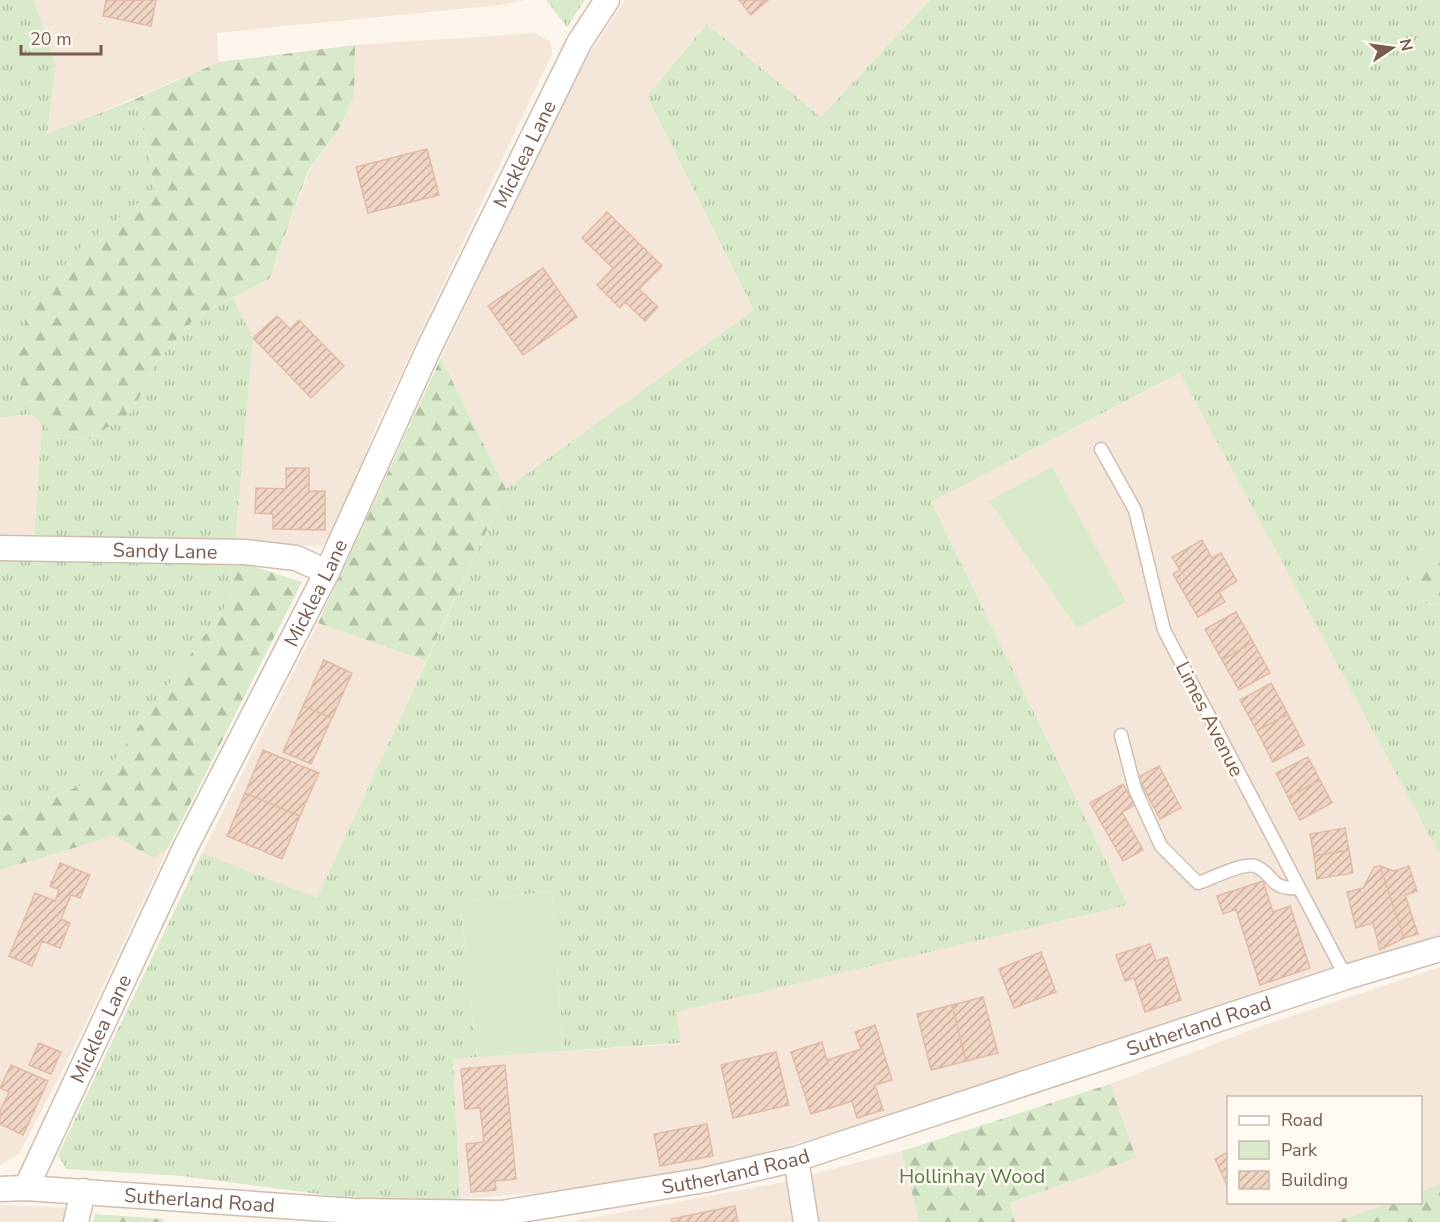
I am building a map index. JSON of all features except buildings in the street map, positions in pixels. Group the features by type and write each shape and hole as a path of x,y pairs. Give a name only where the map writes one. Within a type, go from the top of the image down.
{"street":[{"name":"Micklea Lane","path":"26,1188 186,846 327,572 430,346 579,43 608,0"},
{"name":"Sandy Lane","path":"0,548 244,552 296,558 327,572"},
{"name":"Sutherland Road","path":"0,1188 83,1191 354,1211 503,1218 705,1180 796,1159 1346,977 1440,950"},
{"path":"796,1159 806,1222"},
{"path":"76,1222 83,1191"}],"lane":[{"name":"Limes Avenue","path":"1101,449 1135,510 1164,630 1346,977"},
{"path":"1121,735 1135,789 1161,846 1198,883 1240,866 1255,866 1280,888 1299,888"}],"shaded area":[{"path":"34,0 525,0 500,5 217,33 219,62 47,135 56,65"},
{"path":"625,0 930,0 821,117 707,24 647,96 755,310 506,489 441,358 536,154 582,65"},
{"path":"535,33 550,41 552,54 374,431 336,537 322,546 235,543 253,339 233,298 269,279 309,171 338,130 354,97 355,45"},
{"path":"1181,373 1440,855 1440,935 1015,1080 774,1150 703,1168 564,1191 460,1199 453,1058 681,1044 675,1012 1128,905 931,502"},
{"path":"31,414 42,423 34,538 0,538 0,418"},
{"path":"318,623 426,661 317,899 202,853"},
{"path":"114,836 153,858 168,848 74,1048 19,1154 0,1165 0,870"},
{"path":"1440,967 1440,1184 1422,1191 1422,1096 1227,1096 1227,1204 1386,1204 1335,1222 1015,1222 1010,1203 1135,1158 1110,1084 1261,1026"},
{"path":"902,1151 919,1222 570,1222 778,1183"},
{"path":"0,1205 70,1208 66,1222 0,1222"}],"green space":[{"path":"0,0 34,0 56,65 47,134 133,100 141,118 155,190 79,249 22,406 31,414 0,418"},
{"path":"546,0 585,0 567,27"},
{"path":"930,0 1440,0 1440,543 1407,574 1424,603 1440,604 1440,855 1180,373 931,502 1128,905 676,1012 681,1043 563,1051 552,891 460,902 477,1057 453,1059 460,1199 372,1201 182,1176 66,1169 58,1155 202,853 317,898 506,489 754,310 647,96 707,24 821,117"},
{"path":"355,45 354,97 338,130 308,171 269,279 196,317 155,363 133,411 89,439 55,435 22,406 19,354 30,302 79,249 155,190 141,118 133,100 219,62"},
{"path":"233,298 253,338 235,543 34,538 42,423 55,435 89,439 133,411 155,363 196,317"},
{"path":"441,358 506,489 426,661 318,623"},
{"path":"1052,467 1126,602 1077,628 989,501"},
{"path":"1440,543 1440,604 1424,603 1406,574"},
{"path":"0,556 233,560 230,600 102,777 0,818"},
{"path":"233,560 302,582 168,848 153,858 114,836 0,870 0,818 102,777 230,600"},
{"path":"552,891 563,1051 477,1057 460,902"},
{"name":"Hollinhay Wood","path":"1110,1084 1136,1158 1010,1203 1015,1222 919,1222 902,1151"},
{"path":"1440,1184 1440,1222 1335,1222 1386,1204 1422,1204 1422,1191"},
{"path":"95,1214 163,1219 163,1222 93,1222"}]}
